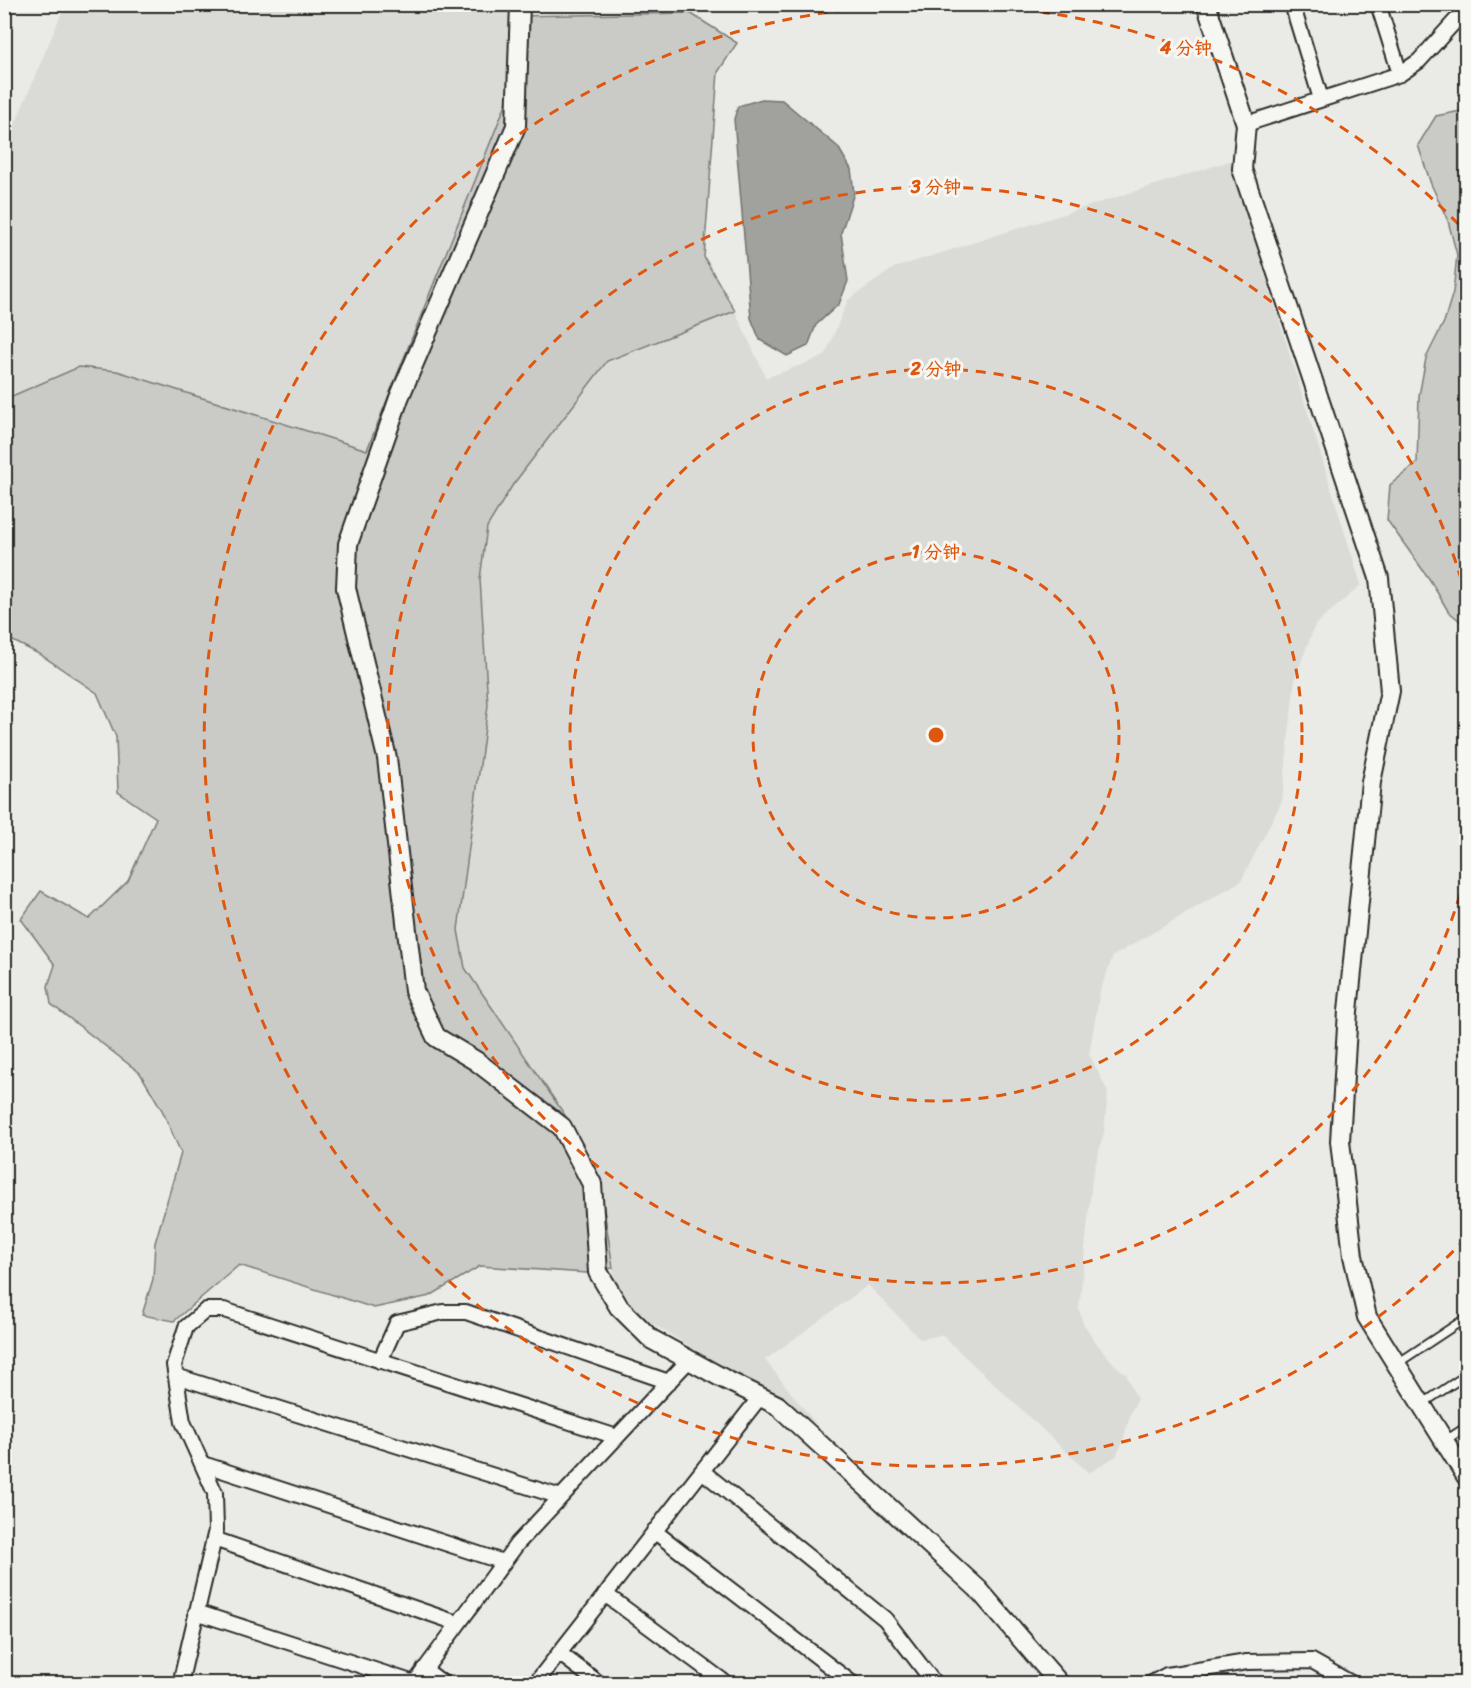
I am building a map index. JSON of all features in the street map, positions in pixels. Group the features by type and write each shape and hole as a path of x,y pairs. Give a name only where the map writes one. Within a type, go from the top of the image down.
{"street":[{"path":"520,4 516,126 399,398 348,544 346,588 387,758 414,991 436,1037 476,1061 562,1127 592,1184 598,1272 619,1307 651,1339 777,1405 978,1589 1060,1683"},
{"path":"1206,4 1246,123 1242,169 1379,578 1390,691 1371,782 1348,1011 1340,1141 1353,1256 1368,1317 1467,1476"},
{"path":"1292,4 1321,99"},
{"path":"1378,4 1400,74"},
{"path":"1246,123 1400,74 1419,61 1467,9"},
{"path":"180,1683 216,1530 215,1493 183,1422 174,1365 186,1327 206,1310 224,1310 617,1437"},
{"path":"380,1361 397,1323 443,1312 466,1312 669,1382"},
{"path":"196,1612 414,1683 517,1544 689,1360"},
{"path":"176,1376 561,1497"},
{"path":"535,1683 760,1397"},
{"path":"203,1464 503,1562"},
{"path":"702,1471 885,1618 935,1683"},
{"path":"654,1531 853,1683"},
{"path":"214,1539 457,1623"},
{"path":"605,1594 727,1683"},
{"path":"559,1653 600,1683"},
{"path":"1150,1683 1167,1675 1247,1662 1301,1661 1312,1661 1353,1683"},
{"path":"424,1669 444,1683"}],"lane":[{"path":"1397,1364 1467,1318"},
{"path":"1422,1404 1467,1375"},
{"path":"1445,1441 1467,1427"}],"shaded area":[{"path":"65,5 515,5 507,100 367,450 117,371 79,367 5,399 5,148"},
{"path":"690,13 737,43 718,72 704,257 735,311 607,361 512,486 487,527 480,579 488,705 458,930 465,968 573,1127 602,1196 613,1268 587,1273 480,1266 430,1296 374,1308 239,1265 174,1321 142,1315 153,1279 155,1243 181,1153 162,1110 140,1073 51,1004 48,986 55,965 21,919 41,891 89,919 128,881 156,818 118,792 116,737 97,693 41,655 5,637 5,399 79,367 117,371 367,450 507,101 514,16"},
{"path":"762,99 782,100 838,147 851,169 854,193 841,233 848,281 839,304 816,325 808,346 787,356 760,340 751,318 734,119 738,106"},
{"path":"1466,110 1466,626 1448,611 1430,580 1387,520 1390,485 1417,463 1419,396 1426,358 1444,322 1453,292 1457,255 1448,221 1431,184 1418,145 1436,116"},
{"path":"1230,161 1361,585 1315,625 1295,678 1282,801 1241,881 1113,956 1100,991 1089,1054 1108,1092 1104,1132 1092,1178 1079,1310 1083,1323 1097,1344 1126,1374 1137,1400 1116,1456 1089,1473 942,1335 920,1339 868,1285 765,1360 816,1424 637,1314 615,1283 610,1247 573,1127 465,968 458,930 488,705 480,579 487,527 512,486 607,361 735,311 766,378 825,356 848,300 894,268"}]}
